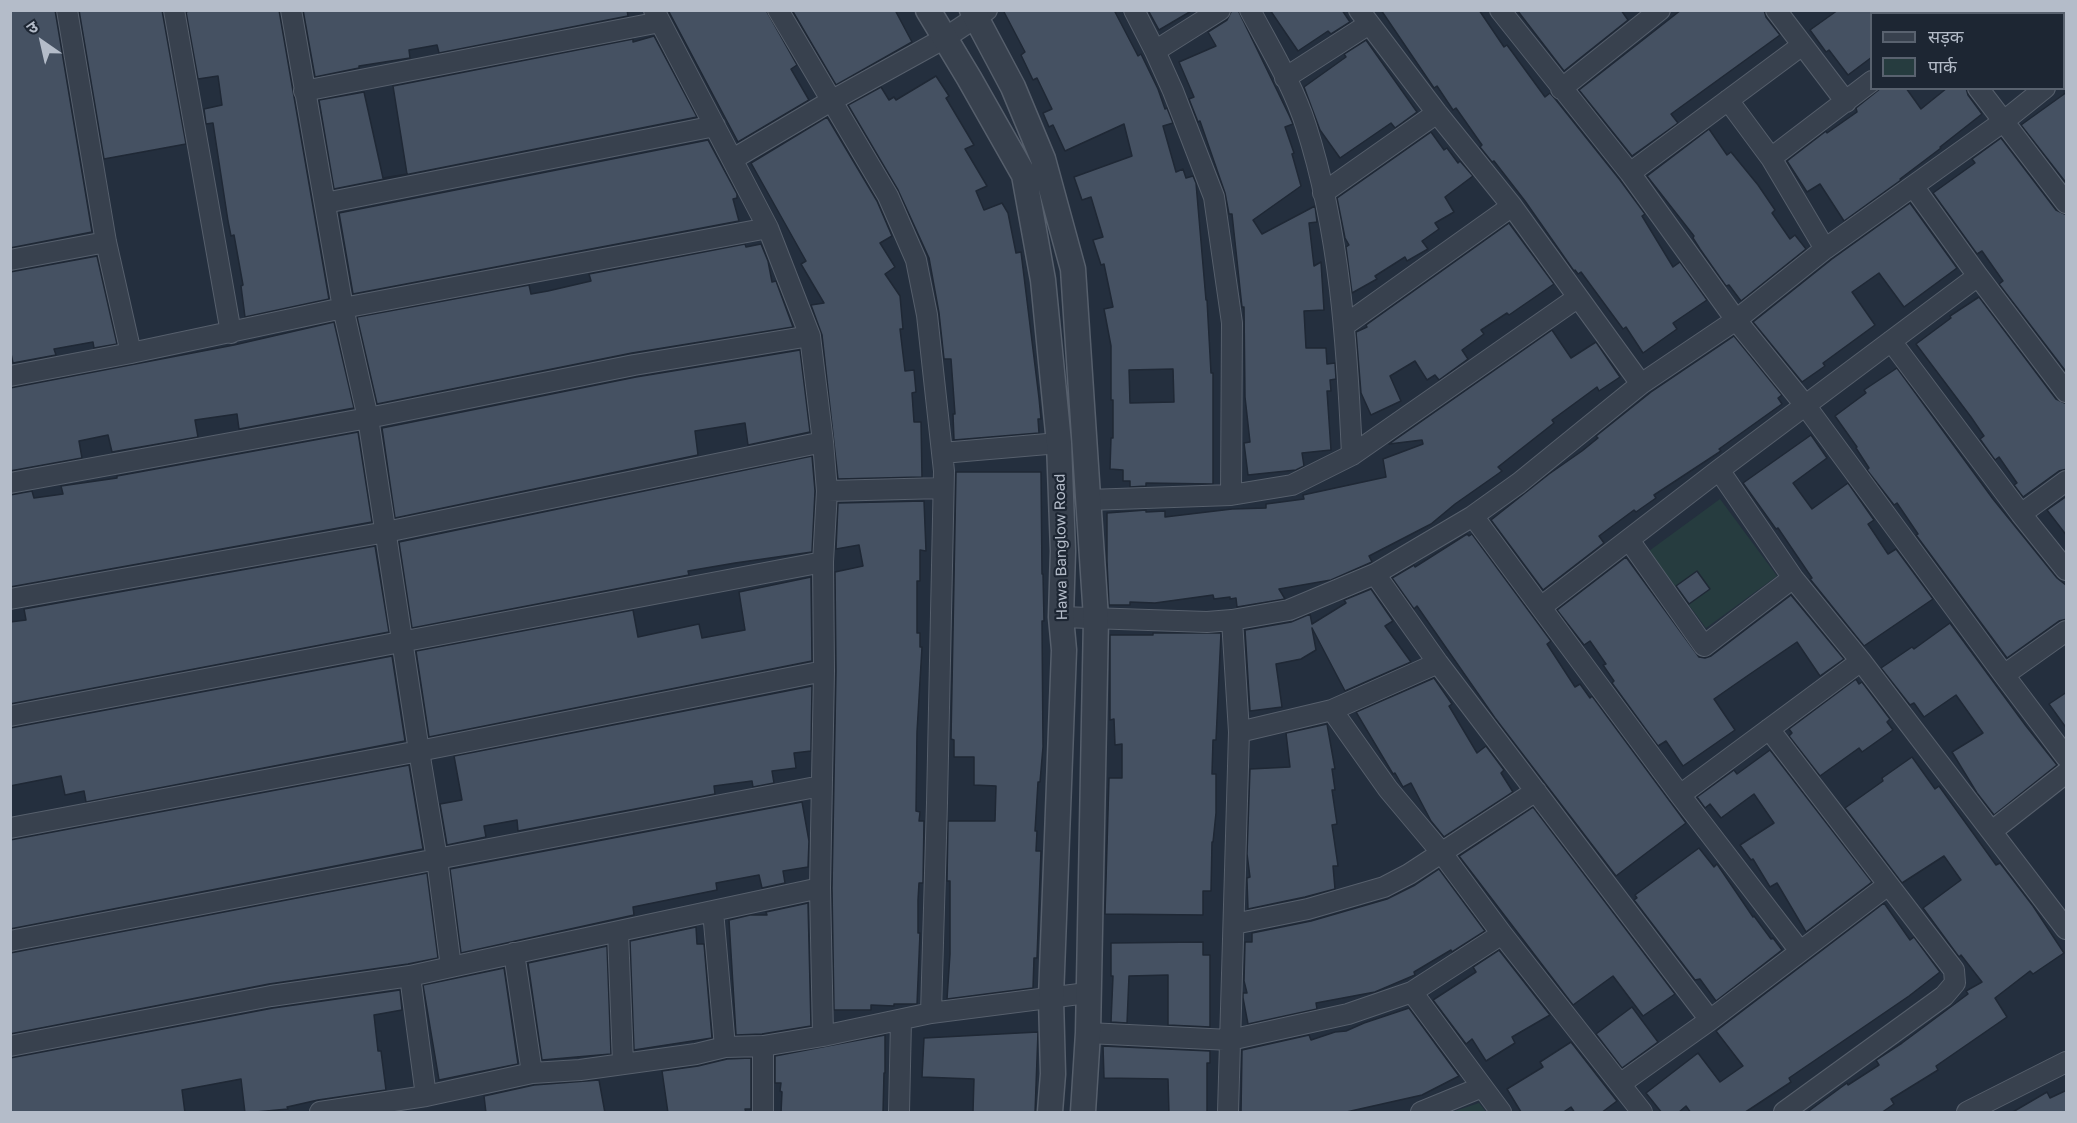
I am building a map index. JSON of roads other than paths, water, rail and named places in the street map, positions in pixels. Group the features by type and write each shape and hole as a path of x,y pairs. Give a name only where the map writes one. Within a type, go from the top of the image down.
{"street":[{"path":"66,10 106,242 131,353"},
{"path":"174,10 231,333"},
{"path":"291,10 343,308 368,418 437,858 451,967"},
{"path":"778,10 888,196 916,260 927,315 942,453 943,488 931,1013"},
{"name":"Hawa Banglow Road","path":"927,10 1024,175 1043,280 1059,443 1063,551 1061,617 1064,650 1051,998 1053,1074 1050,1113"},
{"path":"1134,10 1173,91 1214,197 1232,323 1231,495"},
{"path":"1155,51 1220,10"},
{"path":"1250,10 1306,125 1323,193 1334,243 1345,325 1352,455"},
{"path":"1500,10 1630,173 1736,320 1805,405 2067,757"},
{"path":"1776,10 1801,46 1846,102"},
{"path":"733,159 945,38 978,13"},
{"name":"Hawa Banglow Road","path":"978,13 1013,87 1043,159 1073,269 1096,618 1088,1033 1083,1113"},
{"path":"1561,89 1647,14"},
{"path":"304,91 657,16 768,228 810,336 827,491 823,562 824,671 820,888 823,1036"},
{"path":"1285,78 1364,17 1512,206 1641,384"},
{"path":"1630,173 1801,46"},
{"path":"1772,158 1870,83"},
{"path":"1980,90 2067,203"},
{"path":"1061,617 1208,622 1232,620 1289,610 1375,574 1473,516 1519,483 1641,384 1736,320 1825,249 2004,121 2043,90"},
{"path":"1728,100 1772,158 1825,249"},
{"path":"1323,193 1437,113"},
{"path":"325,202 715,126"},
{"path":"1913,186 1978,276 2067,392"},
{"path":"1345,325 1512,206"},
{"path":"10,376 231,333 343,308 768,228"},
{"path":"10,260 106,242"},
{"path":"1541,607 1978,276"},
{"path":"1088,500 1231,495 1292,485 1352,455 1577,298"},
{"path":"10,483 368,418 634,365 810,336"},
{"path":"1891,341 2021,514 2067,570"},
{"path":"10,599 386,532 823,442"},
{"path":"942,453 1059,443"},
{"path":"1719,470 1793,578 1861,661 2067,929"},
{"path":"2021,514 2067,481"},
{"path":"827,491 943,488"},
{"path":"1473,516 1680,795 1800,951"},
{"path":"1629,540 1704,646 1793,578"},
{"path":"10,716 823,562"},
{"path":"1375,574 1438,663 1710,1020"},
{"path":"1228,1113 1239,732 1232,620"},
{"path":"2004,675 2067,631"},
{"path":"1680,795 1861,661"},
{"path":"1239,732 1332,710 1438,663"},
{"path":"10,828 420,751 824,671"},
{"path":"1332,710 1388,789 1441,852 1642,1113"},
{"path":"1768,729 1954,970 1955,983 1944,996 1784,1113"},
{"path":"1992,831 2067,773"},
{"path":"10,941 821,786"},
{"path":"1234,924 1308,909 1384,887 1409,874 1536,791"},
{"path":"1620,1084 1710,1020 1888,885"},
{"path":"10,1046 271,996 410,976 820,888"},
{"path":"713,912 725,1047"},
{"path":"618,932 623,1064"},
{"path":"1088,1033 1230,1040 1348,1014 1412,992 1502,934"},
{"path":"514,953 532,1073"},
{"path":"410,976 426,1096"},
{"path":"1412,992 1501,1113"},
{"path":"320,1113 388,1107 426,1096 532,1073 580,1070 696,1054 725,1047 763,1046 931,1013 1087,993"},
{"path":"899,1113 901,1020"},
{"path":"763,1046 763,1113"},
{"path":"1967,1113 2067,1062"},
{"path":"1422,1113 1482,1087"}]}
